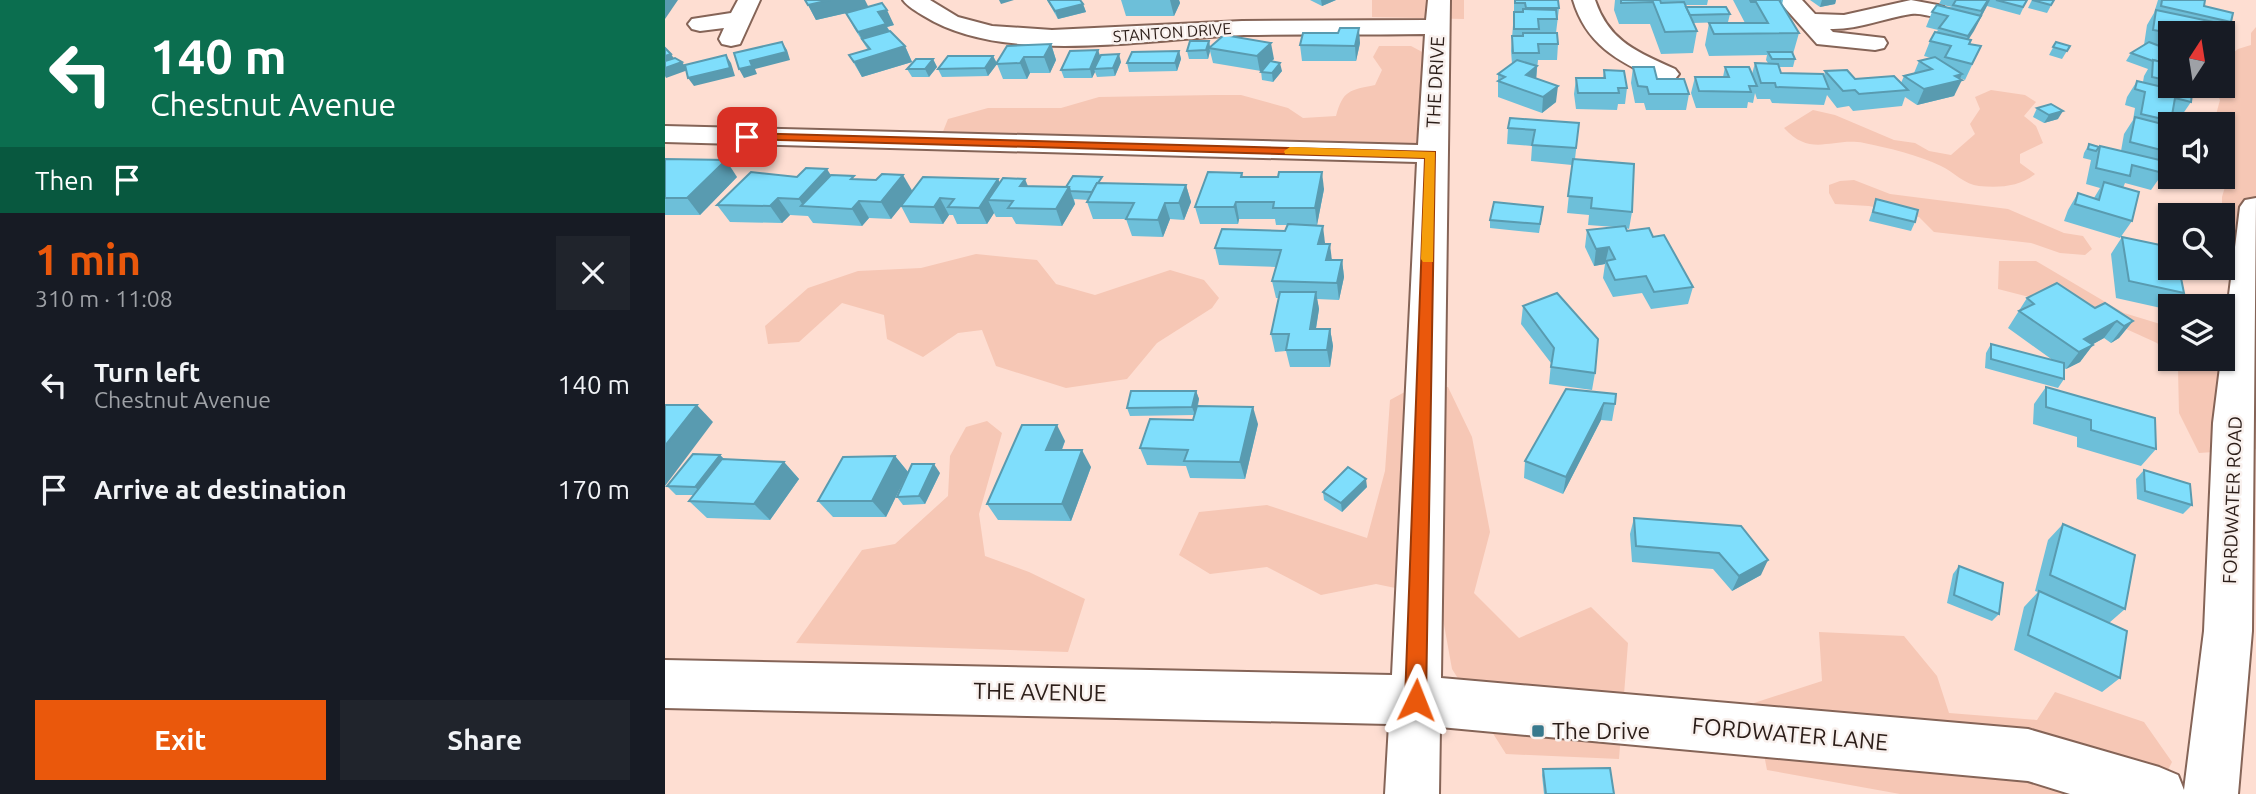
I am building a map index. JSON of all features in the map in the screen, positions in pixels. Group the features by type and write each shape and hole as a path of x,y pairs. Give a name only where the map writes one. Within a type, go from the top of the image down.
{"street":[{"name":"STANTON DRIVE","path":"914,0 950,22 992,33 1052,37 1118,36 1240,18 1438,13"},
{"path":"1790,0 1826,39 1875,43"},
{"path":"1611,8 1585,4 1588,18 1613,50 1666,74"},
{"path":"1809,21 1844,22 1915,6 1935,11"},
{"name":"THE DRIVE","path":"1412,794 1431,154 1438,13"},
{"path":"700,24 740,19"},
{"path":"1588,57 1613,50"},
{"path":"665,134 1431,154"},
{"name":"FORDWATER ROAD","path":"2211,794 2242,638 2233,423 2256,207"},
{"name":"THE AVENUE","path":"665,684 1416,700"},
{"name":"FORDWATER LANE","path":"1416,700 2028,755 2159,794"}],"shaded area":[{"path":"1372,0 1464,0 1464,19 1372,17"},
{"path":"2256,27 2256,246 2235,227 2235,203 2222,203 2224,189 2235,189 2235,112 2217,112 2219,98 2235,98 2235,51 2251,45 2251,33"},
{"path":"1379,46 1411,46 1426,54 1416,144 942,134 948,119 988,108 1061,108 1099,97 1241,95 1288,108 1303,118 1336,116 1345,96 1359,88 1375,85 1382,70 1373,57"},
{"path":"1991,90 2025,95 2036,102 2024,116 2036,126 2043,143 2020,154 2020,163 2035,174 2009,186 1974,185 1941,166 1913,155 1864,143 1822,145 1803,142 1784,128 1813,110 1835,115 1894,140 1915,143 1929,151 1951,155 1975,134 1970,124 1980,109 1975,97"},
{"path":"1854,180 1890,194 2008,209 2064,233 2083,236 2092,249 2085,255 2060,253 2031,243 1934,232 1919,217 1869,206 1835,204 1829,193 1829,185"},
{"path":"976,254 1037,260 1056,284 1095,295 1170,270 1204,280 1219,298 1212,308 1157,343 1127,379 1066,388 996,366 982,330 958,333 923,357 887,339 884,315 842,303 799,342 768,344 765,326 808,288 858,271 921,268"},
{"path":"1999,261 2036,261 2124,313 2158,323 2158,344 2091,313 1998,289"},
{"path":"2256,303 2256,449 2199,453 2179,413 2178,371 2235,371 2235,306"},
{"path":"1448,387 1472,437 1490,532 1474,593 1519,638 1591,607 1628,643 1619,759 1506,754 1452,669 1439,597 1376,584 1321,595 1267,567 1210,574 1179,555 1199,512 1267,505 1367,538 1385,471 1390,400 1412,388"},
{"path":"987,421 1002,433 979,514 985,556 1029,572 1085,599 1068,652 796,643 862,550 895,544 948,496 950,456 966,427"},
{"path":"1819,632 1904,636 1937,676 1949,713 2037,720 2055,692 2144,722 2172,762 2156,794 1900,794 1767,770 1754,703 1822,681"}],"building":[{"path":"805,0 830,0 808,5"},
{"path":"1048,0 1080,0 1083,4 1055,11"},
{"path":"1515,0 1558,0 1559,8 1526,8 1525,3 1515,3"},
{"path":"1621,0 1684,2 1697,31 1665,32 1653,2 1621,3"},
{"path":"1750,0 1779,0 1799,33 1714,34 1709,23 1768,23 1756,2"},
{"path":"1956,0 1988,0 1981,11 1953,5"},
{"path":"1996,0 2027,0 2023,7"},
{"path":"2032,0 2054,0 2051,5"},
{"path":"2162,0 2205,0 2204,6 2233,13 2231,21 2227,21 2161,6"},
{"path":"882,3 887,10 878,12 886,24 858,32 846,13"},
{"path":"1937,5 1981,16 1968,36 1939,28 1948,16 1932,12"},
{"path":"1686,7 1726,7 1730,14 1690,15"},
{"path":"1523,9 1556,10 1557,19 1538,19 1539,29 1514,29 1514,12 1523,12"},
{"path":"2156,10 2209,21 2158,21 2158,31 2153,30"},
{"path":"1340,28 1359,28 1355,46 1300,45 1303,33 1338,33"},
{"path":"890,31 905,46 854,62 849,55 870,49 862,39"},
{"path":"1935,32 1971,40 1969,44 1981,46 1972,64 1945,57 1951,46 1930,41"},
{"path":"1523,33 1557,33 1558,44 1538,44 1539,53 1513,53 1512,36 1523,36"},
{"path":"1224,35 1271,43 1257,56 1209,48"},
{"path":"1190,41 1209,41 1206,50 1187,51"},
{"path":"782,42 786,52 750,61 752,66 739,69 734,53"},
{"path":"2056,42 2070,46 2067,51 2053,47"},
{"path":"2149,42 2158,45 2158,61 2153,61 2131,53"},
{"path":"1051,44 1044,57 1024,57 1020,63 996,64 1007,46"},
{"path":"1098,50 1090,69 1061,70 1070,51"},
{"path":"1179,51 1175,63 1127,63 1132,52"},
{"path":"1768,52 1792,52 1795,59 1772,59"},
{"path":"1119,54 1113,68 1094,69 1101,55"},
{"path":"726,55 730,68 688,78 685,65"},
{"path":"948,56 993,56 985,68 938,69"},
{"path":"1935,57 1962,74 1955,76 1962,80 1924,89 1904,76 1932,69 1919,61"},
{"path":"675,58 682,62 665,68 665,61"},
{"path":"916,59 933,59 925,69 907,69"},
{"path":"1517,60 1537,66 1526,75 1558,86 1543,97 1498,81 1505,77 1498,74"},
{"path":"2153,60 2158,61 2158,78 2152,77"},
{"path":"1270,61 1280,63 1272,73 1261,72"},
{"path":"1755,63 1778,64 1781,73 1823,74 1829,89 1776,87 1775,83 1761,83"},
{"path":"1633,67 1654,67 1657,79 1684,79 1689,94 1649,94 1647,87 1638,86"},
{"path":"1725,67 1749,67 1757,86 1749,86 1751,92 1699,91 1695,77 1729,77"},
{"path":"1604,70 1624,71 1627,88 1618,88 1619,93 1578,93 1576,78 1605,78"},
{"path":"1847,70 1855,79 1894,76 1908,90 1859,94 1855,90 1843,91 1825,71"},
{"path":"2137,81 2158,86 2158,98 2175,98 2173,112 2158,112 2158,118 2141,114 2145,92 2135,89"},
{"path":"2175,98 2192,98 2191,102"},
{"path":"2051,104 2063,111 2049,115 2037,108"},
{"path":"2135,117 2158,123 2158,149 2130,142"},
{"path":"1510,118 1579,123 1576,148 1532,145 1535,130 1508,128"},
{"path":"2089,144 2099,147 2096,151 2088,149"},
{"path":"2100,146 2158,160 2158,172 2132,165 2130,176 2096,168"},
{"path":"665,159 726,160 687,198 665,198"},
{"path":"1573,159 1634,164 1632,212 1591,208 1592,198 1568,196"},
{"path":"806,168 827,169 799,199 778,198 770,206 717,205 751,172 797,177"},
{"path":"1208,172 1242,173 1241,177 1278,177 1279,172 1322,172 1315,208 1273,208 1274,202 1236,202 1234,207 1195,207"},
{"path":"882,174 903,175 881,202 859,201 852,209 801,206 831,175 876,180"},
{"path":"1073,176 1102,177 1092,192 1070,191 1069,187 1066,187"},
{"path":"923,177 998,179 979,208 948,207 954,199 940,198 934,207 901,206"},
{"path":"1003,178 1025,179 1020,186 1069,187 1056,209 1008,208 1013,201 988,200"},
{"path":"2104,182 2139,192 2132,221 2075,204 2078,193 2099,200"},
{"path":"1097,183 1186,185 1179,203 1165,203 1158,220 1126,219 1134,203 1087,202"},
{"path":"1876,199 1918,210 1915,222 1873,212"},
{"path":"1494,202 1543,207 1540,224 1490,220"},
{"path":"1288,224 1323,226 1318,244 1330,244 1326,260 1342,260 1337,283 1272,281 1281,250 1215,248 1222,229 1285,231"},
{"path":"1625,226 1627,231 1649,228 1653,237 1664,235 1693,287 1654,292 1646,276 1615,280 1606,261 1615,259 1609,247 1596,249 1587,230"},
{"path":"2122,237 2158,244 2158,280 2181,280 2184,293 2129,281"},
{"path":"2057,283 2095,308 2105,303 2133,321 2124,326 2117,321 2084,339 2093,345 2079,352 2019,311 2034,304 2027,298"},
{"path":"1280,292 1316,292 1310,329 1330,329 1327,350 1286,350 1289,334 1271,334"},
{"path":"1557,293 1598,339 1595,373 1551,367 1554,348 1523,306"},
{"path":"1991,344 2064,363 2064,379 1991,359"},
{"path":"2046,387 2155,418 2156,449 2091,430 2091,420 2046,407"},
{"path":"1566,389 1616,394 1615,404 1604,403 1566,477 1525,461"},
{"path":"1131,391 1196,391 1192,407 1127,408"},
{"path":"665,405 697,405 665,446"},
{"path":"1197,406 1253,407 1240,462 1184,461 1188,450 1140,448 1150,419 1193,420"},
{"path":"1022,425 1057,425 1046,450 1082,450 1062,504 987,504"},
{"path":"693,454 720,455 695,487 667,486"},
{"path":"895,456 872,501 818,501 843,457"},
{"path":"722,459 784,462 754,504 689,501"},
{"path":"912,464 934,464 919,496 897,497"},
{"path":"1348,467 1366,479 1341,503 1323,492"},
{"path":"2144,470 2190,484 2192,505 2145,491"},
{"path":"1634,518 1741,526 1768,560 1739,576 1719,553 1636,546"},
{"path":"2063,524 2135,555 2125,609 2050,575"},
{"path":"1959,566 2003,583 1999,614 1954,595"},
{"path":"2039,591 2127,631 2120,678 2028,635"},
{"path":"1610,768 1614,794 1546,794 1543,769"}],"slow traffic":[{"path":"1290,151 1431,154 1428,259"}],"place":[{"name":"The Drive","path":"1538,731"}],"route":[{"path":"747,137 1431,154 1416,700"}]}
